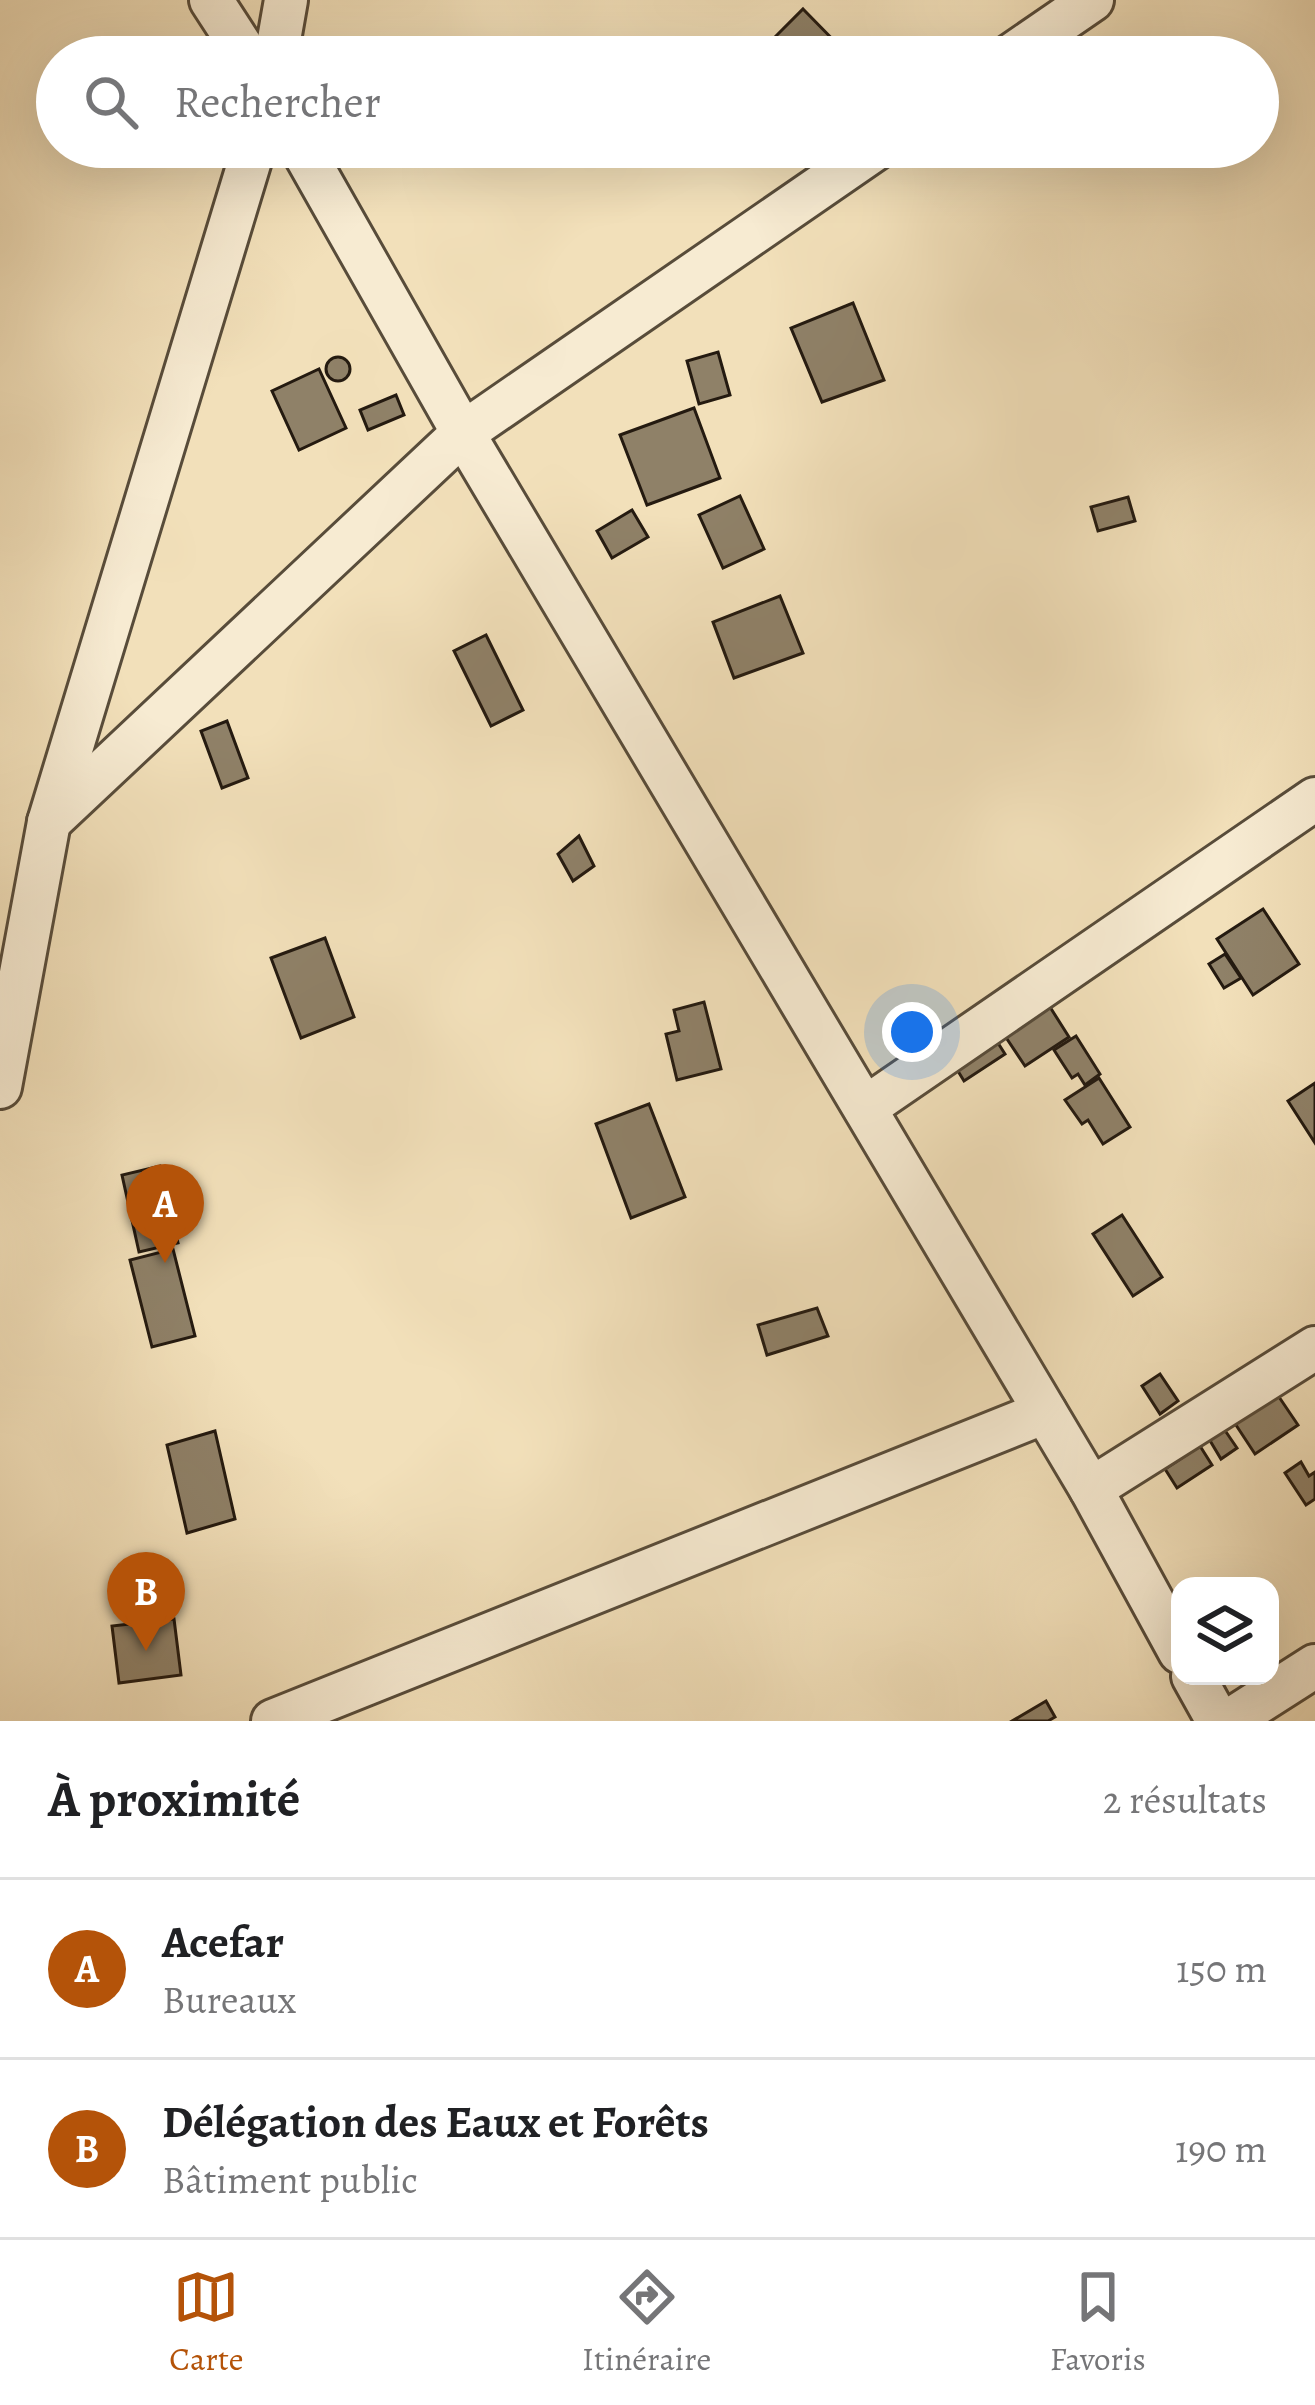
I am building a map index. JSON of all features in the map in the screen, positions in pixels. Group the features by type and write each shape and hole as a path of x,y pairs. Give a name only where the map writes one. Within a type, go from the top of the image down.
{"street":[{"path":"211,0 234,36"},
{"path":"280,36 286,0"},
{"path":"1040,36 1092,0"},
{"path":"0,1088 49,822 248,168"},
{"path":"314,168 463,433 1045,1412 1171,1636"},
{"path":"49,822 463,433 848,168"},
{"path":"865,1108 1315,800"},
{"path":"1090,1490 1315,1348"},
{"path":"273,1721 1045,1412"},
{"path":"1229,1721 1315,1666"},
{"path":"1198,1685 1218,1721"}],"building":[{"path":"803,9 829,36 776,36"},
{"path":"853,303 884,380 822,402 791,328"},
{"path":"718,352 730,395 699,404 687,361"},
{"path":"338,357 350,369 338,381 326,369"},
{"path":"319,369 346,428 299,450 272,391"},
{"path":"396,395 404,415 368,430 360,410"},
{"path":"694,408 720,478 647,505 620,435"},
{"path":"740,496 764,549 723,568 699,515"},
{"path":"1128,497 1135,521 1098,531 1091,507"},
{"path":"632,510 648,537 612,558 597,531"},
{"path":"780,596 803,653 734,678 713,622"},
{"path":"486,635 523,710 491,726 454,651"},
{"path":"227,721 248,778 222,788 201,731"},
{"path":"579,836 594,866 573,881 558,854"},
{"path":"1263,909 1299,964 1253,995 1217,939"},
{"path":"325,938 354,1017 301,1038 271,958"},
{"path":"1225,954 1241,978 1224,988 1209,964"},
{"path":"704,1002 721,1069 677,1080 666,1034 679,1031 674,1010"},
{"path":"1050,1007 1069,1037 1025,1066 1005,1036"},
{"path":"991,1032 1005,1054 964,1081 950,1058"},
{"path":"1076,1036 1100,1074 1085,1085 1078,1074 1072,1078 1054,1050"},
{"path":"1099,1078 1130,1127 1103,1144 1088,1120 1082,1124 1065,1100"},
{"path":"1315,1083 1315,1143 1288,1101"},
{"path":"649,1104 685,1197 631,1218 596,1124"},
{"path":"160,1166 178,1243 139,1252 122,1175"},
{"path":"1122,1215 1162,1277 1133,1296 1093,1234"},
{"path":"173,1249 195,1336 152,1347 130,1260"},
{"path":"817,1308 828,1336 767,1355 758,1325"},
{"path":"1160,1374 1178,1401 1160,1414 1142,1386"},
{"path":"1277,1394 1298,1425 1255,1454 1234,1422"},
{"path":"1224,1429 1237,1448 1221,1459 1209,1439"},
{"path":"215,1431 235,1519 187,1533 167,1445"},
{"path":"1200,1446 1212,1465 1177,1488 1165,1469"},
{"path":"1301,1462 1309,1476 1315,1472 1315,1499 1306,1505 1285,1473"},
{"path":"174,1619 181,1675 119,1683 112,1626"},
{"path":"1046,1701 1055,1717 1012,1721"}],"place":[{"name":"Acefar","path":"165,1263"},
{"name":"Délégation des Eaux et Forêts","path":"146,1651"}]}
